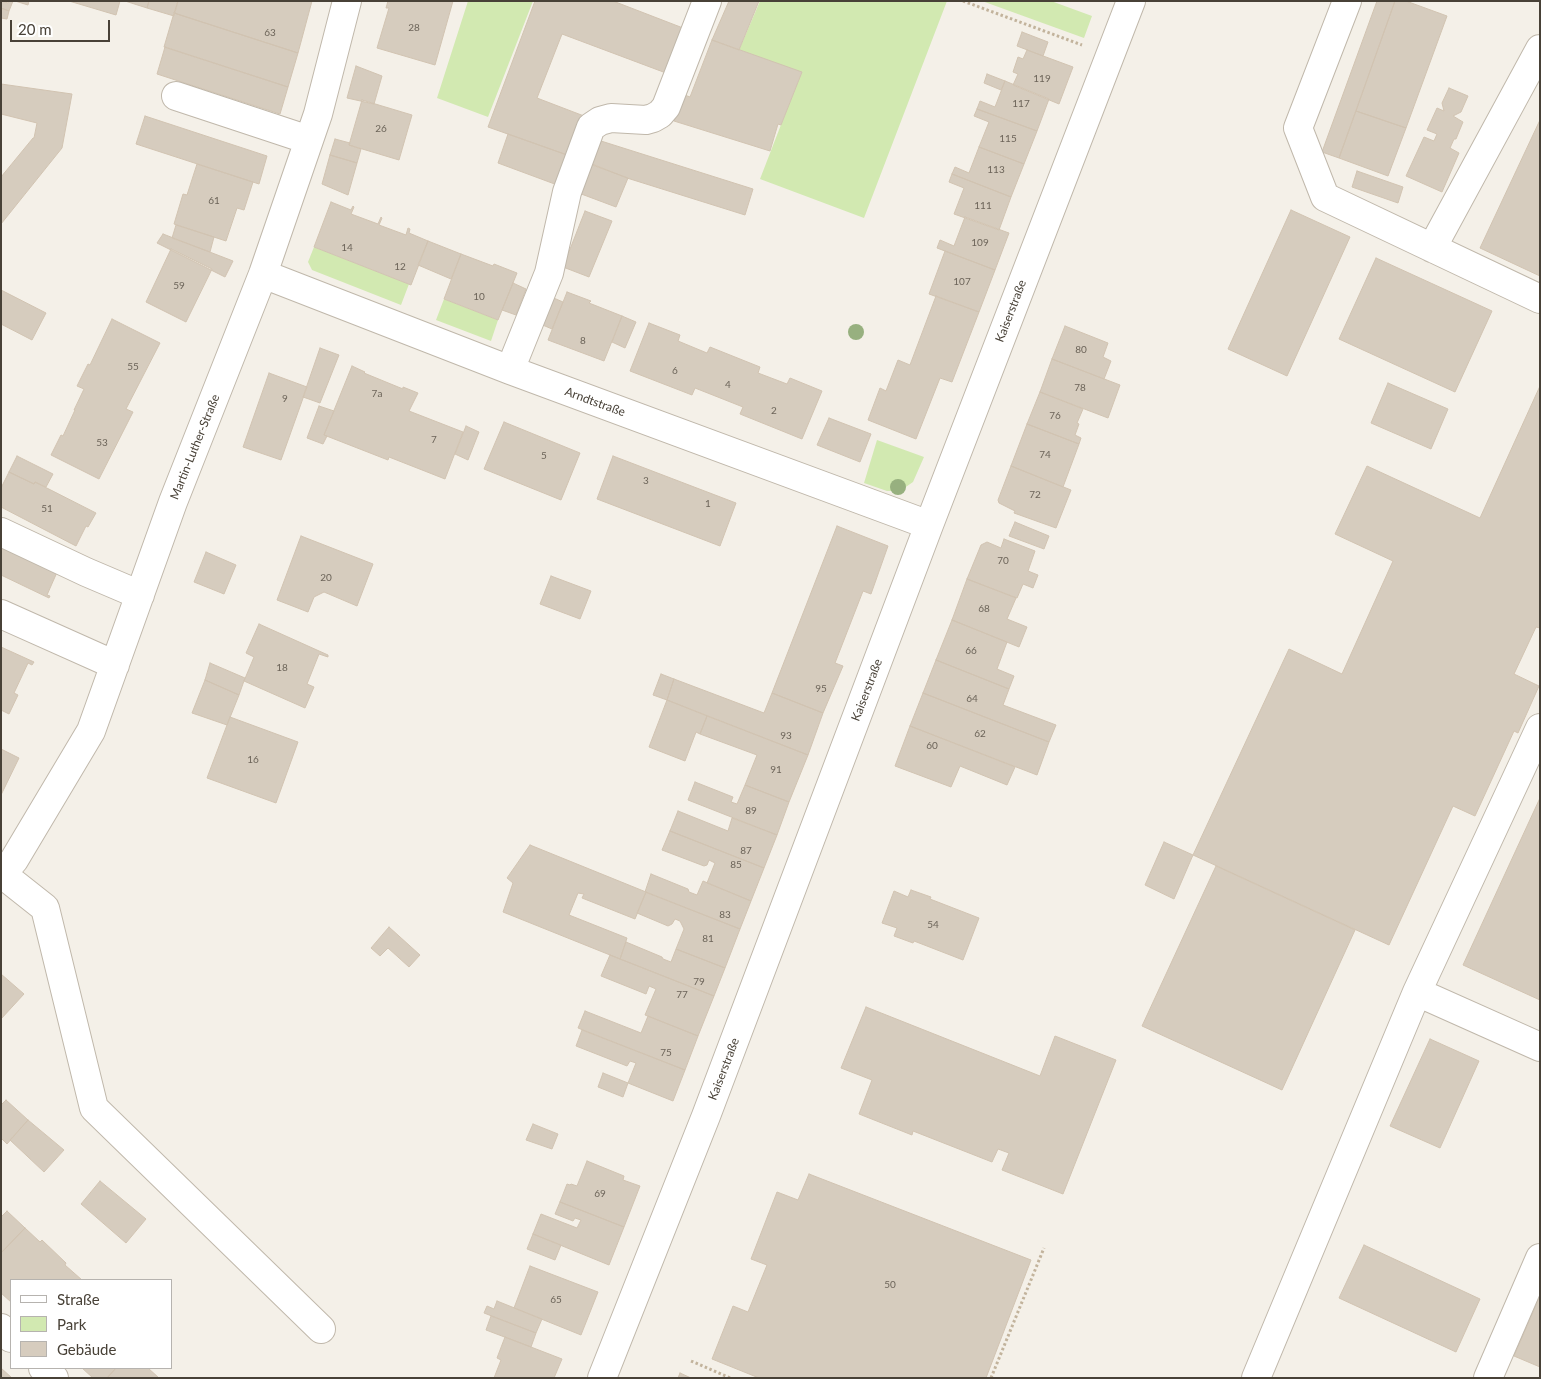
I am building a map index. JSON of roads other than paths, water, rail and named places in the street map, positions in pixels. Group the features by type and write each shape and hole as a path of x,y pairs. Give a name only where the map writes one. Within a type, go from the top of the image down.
{"street":[{"name":"Martin-Luther-Straße","path":"2,875 14,860 91,731 173,502 263,274 318,114 347,1"},
{"path":"510,370 549,273 567,192 591,127 600,120 610,118 646,120 660,114 666,106 707,1"},
{"name":"Kaiserstraße","path":"602,1378 706,1116 929,525 1131,1"},
{"path":"1347,1 1298,128 1325,197 1540,299"},
{"path":"1432,248 1540,49"},
{"path":"176,96 309,140"},
{"name":"Arndtstraße","path":"263,274 510,370 929,525"},
{"path":"1,532 140,595"},
{"path":"1,614 115,665"},
{"path":"1256,1378 1417,992 1540,728"},
{"path":"2,875 45,908 94,1108 321,1329"},
{"path":"1417,992 1540,1047"},
{"path":"1488,1378 1540,1258"},
{"path":"1,1328 10,1337"},
{"path":"44,1369 54,1378"}]}
